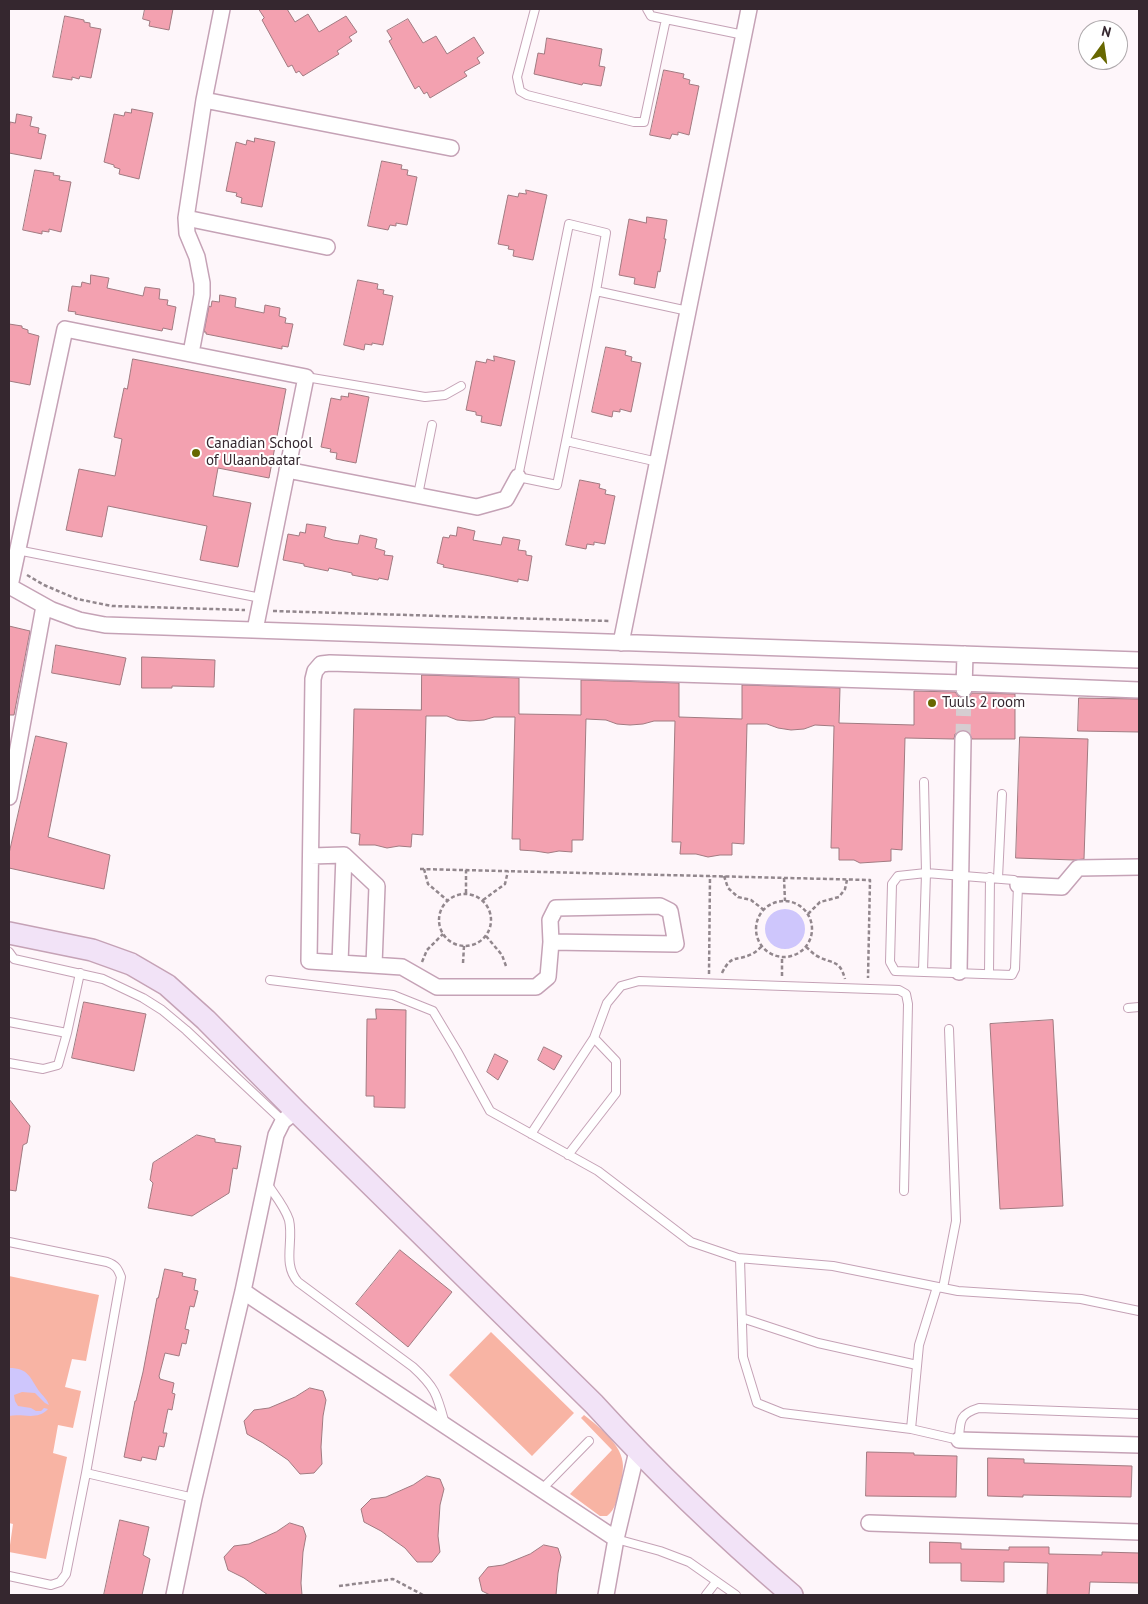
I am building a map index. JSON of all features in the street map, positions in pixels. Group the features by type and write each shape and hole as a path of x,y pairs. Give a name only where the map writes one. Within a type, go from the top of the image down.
{"street":[{"path":"191,354 202,296 202,283 197,257 187,233 186,218 204,100 222,9"},
{"path":"621,642 749,9"},
{"path":"204,100 451,148"},
{"path":"186,218 328,247"},
{"path":"255,630 306,377 65,329 9,586 44,606 79,620 105,625 1139,660"},
{"path":"288,470 477,507 506,499 518,477"},
{"path":"9,797 44,606"},
{"path":"964,686 965,654"},
{"path":"551,942 676,944 670,911 660,906 556,908 550,920 551,942 548,977 536,987 437,987 402,967 309,961 314,679 316,670 321,664 964,686 1139,690"},
{"path":"958,972 963,739"},
{"path":"311,856 344,855 377,886 374,965"},
{"path":"340,963 344,855"},
{"path":"1018,885 1062,887 1078,868 1139,867"},
{"path":"10,936 92,950 131,964 167,985 206,1020 290,1116 594,1404 637,1452 693,1506 792,1595"},
{"path":"174,1595 276,1135 290,1116"},
{"path":"243,1290 616,1539"},
{"path":"959,1440 1139,1445"},
{"path":"606,1595 616,1539 637,1452"},
{"path":"869,1523 1139,1532"},
{"path":"610,1578 616,1595"}],"lane":[{"path":"535,9 517,77 520,91 527,95 634,122 644,122 666,19"},
{"path":"647,9 652,16 744,35"},
{"path":"569,224 606,233 566,441 557,485 518,477 569,224"},
{"path":"596,292 688,311"},
{"path":"306,377 425,398 445,395 461,386"},
{"path":"418,495 432,425"},
{"path":"566,441 658,462"},
{"path":"18,550 260,604"},
{"path":"923,972 926,873 924,782"},
{"path":"989,973 994,878 1002,794"},
{"path":"926,873 960,874 1014,880 1018,885 1015,970 1012,975 895,971 890,962 892,884 898,876 926,873"},
{"path":"10,936 14,959 103,979 144,998 162,1010 290,1116"},
{"path":"9,1063 43,1069 58,1065 80,973"},
{"path":"270,980 393,995 433,1011 458,1051 490,1111 598,1171 692,1242 740,1258 833,1266 958,1291 1081,1299 1139,1311"},
{"path":"531,1134 594,1038 607,1003 621,986 639,981 899,990 906,994 908,1004 904,1191"},
{"path":"1128,1008 1139,1007"},
{"path":"9,1022 67,1033"},
{"path":"911,1429 919,1345 940,1287 956,1221 949,1029"},
{"path":"568,1155 616,1093 616,1060 594,1038"},
{"path":"265,1181 289,1222 289,1260 292,1276 412,1367 426,1380 433,1388 446,1427"},
{"path":"9,1242 114,1264 121,1277 66,1574 58,1584 51,1585 9,1576"},
{"path":"740,1258 743,1357 757,1403 782,1413 911,1429 959,1440 960,1424 963,1416 971,1410 980,1408 1139,1414"},
{"path":"742,1318 818,1343 917,1365"},
{"path":"541,1490 589,1441"},
{"path":"86,1473 194,1498"},
{"path":"616,1539 660,1551 689,1562 736,1595"},
{"path":"706,1595 716,1582"}],"path":[{"path":"14,567 44,585 77,600 112,606 260,604 626,622"},
{"path":"420,869 870,880 868,980"},
{"path":"424,869 428,884 447,900"},
{"path":"466,870 466,893"},
{"path":"483,900 505,884 508,871"},
{"path":"710,876 709,976 715,976"},
{"path":"724,876 728,888 738,896 751,900 764,910"},
{"path":"784,878 785,901"},
{"path":"808,914 820,902 839,896 845,888 847,880"},
{"path":"466,893 475,895 483,900 491,916 491,925 486,936 481,941 473,945 464,946 456,945 448,940 439,927 438,918 440,910 447,900 458,894 466,893"},
{"path":"785,901 794,903 808,914 812,930 806,947 799,953 782,957 773,955 765,950 759,942 756,933 756,923 764,910 775,902 785,901"},
{"path":"422,962 427,950 443,934"},
{"path":"486,936 502,955 506,966"},
{"path":"463,963 464,946"},
{"path":"720,976 727,963 736,958 751,955 762,946"},
{"path":"806,947 819,957 835,962 842,969 845,980 853,980"},
{"path":"782,957 782,978"},
{"path":"339,1586 393,1579 423,1595"}],"shaded area":[{"path":"785,909 799,915 805,929 799,943 785,949 771,943 765,929 771,915"},
{"path":"9,1276 99,1295 86,1361 72,1359 65,1387 81,1391 73,1428 58,1425 53,1453 67,1457 46,1559 9,1552 13,1524 9,1523"},
{"path":"491,1332 574,1413 532,1456 449,1375"},
{"path":"9,1368 16,1368 25,1372 49,1405 35,1393 22,1392 14,1395 18,1406 31,1408 36,1411 41,1411 44,1408 48,1409 44,1413 35,1416 9,1416"},
{"path":"584,1415 609,1437 622,1458 623,1472 617,1500 607,1516 600,1516 570,1494 612,1450 581,1418"}],"building":[{"path":"145,9 173,9 169,30 149,26 150,21 143,19"},
{"path":"259,9 287,9 295,22 308,14 319,32 346,16 357,32 349,37 352,41 337,51 339,54 303,76 299,71 296,73 292,65 288,67 262,20 264,18"},
{"path":"65,16 84,20 84,22 90,23 90,27 101,29 91,78 80,76 79,79 72,77 72,80 53,77"},
{"path":"408,19 423,43 436,36 447,54 474,37 484,53 477,58 480,63 464,72 467,76 430,98 427,92 424,94 419,86 415,89 389,41 392,39 387,31"},
{"path":"547,38 602,49 599,66 605,67 601,86 583,83 582,85 534,74 538,53 544,54"},
{"path":"664,70 684,74 683,78 690,80 689,84 699,86 689,135 678,132 678,135 672,134 670,139 650,135"},
{"path":"132,109 153,113 139,179 119,174 120,169 104,162 114,114 124,116 125,112 131,113"},
{"path":"17,114 32,117 30,126 39,128 38,133 46,135 41,159 9,153 10,122 15,123"},
{"path":"255,138 275,142 262,207 241,203 242,198 236,196 237,193 226,191 236,142 246,145 247,140 254,142"},
{"path":"382,161 402,165 401,169 408,170 407,175 417,177 407,225 396,223 396,226 390,225 388,230 368,226"},
{"path":"35,170 54,173 53,175 60,176 59,180 71,182 61,232 49,229 49,232 42,231 42,234 23,230"},
{"path":"526,190 547,195 533,260 513,256 514,250 508,249 509,246 498,244 508,195 518,197 519,193 526,194"},
{"path":"647,217 667,220 664,239 666,239 655,288 634,284 635,278 619,275 629,219 646,223"},
{"path":"91,275 109,278 107,288 143,296 145,287 160,289 159,299 168,300 167,305 176,307 172,330 163,328 162,331 68,311 72,286 81,287 82,282 90,284"},
{"path":"358,280 378,284 377,289 384,290 383,294 393,296 383,345 365,344 364,350 344,345"},
{"path":"220,295 236,298 235,307 264,313 265,305 280,308 279,316 286,318 285,323 293,324 288,347 282,346 282,349 206,334 204,332 209,306 211,307 212,301 219,302"},
{"path":"9,324 22,326 22,328 28,330 28,333 39,336 30,385 9,381"},
{"path":"606,347 626,351 625,355 632,357 631,361 641,363 631,412 620,409 620,412 613,411 612,417 592,412"},
{"path":"494,356 515,361 501,426 481,422 482,416 476,415 476,412 466,410 476,361 486,363 487,359 494,361"},
{"name":"Canadian School of Ulaanbaatar","path":"133,359 286,389 269,478 218,468 213,496 251,503 238,567 200,560 207,526 108,506 102,537 66,530 79,469 115,476 122,439 114,437 124,388 127,389"},
{"path":"349,393 369,397 356,463 336,459 337,453 330,452 331,449 321,447 331,398 341,400 341,396 348,397"},
{"path":"580,480 600,484 599,488 606,490 605,494 615,496 605,544 594,542 594,545 587,544 586,549 566,545"},
{"path":"307,524 326,527 324,537 333,540 358,544 360,535 377,539 375,548 385,551 384,555 393,556 388,580 352,575 352,573 329,568 328,571 283,560 288,534 299,536 300,532 305,533"},
{"path":"458,527 475,531 473,540 501,545 503,537 520,540 518,550 526,551 526,555 532,556 528,581 518,579 518,582 443,567 444,565 437,563 443,537 456,536"},
{"path":"9,626 30,631 14,715 9,715"},
{"path":"56,645 126,658 120,685 52,673"},
{"path":"142,657 215,660 214,687 172,686 172,688 142,688"},
{"path":"422,675 519,678 519,714 581,715 581,680 679,683 679,717 742,719 742,685 840,688 839,723 914,725 914,691 955,692 959,697 964,698 969,697 972,693 1015,694 1015,739 972,739 968,731 963,730 955,734 954,739 905,738 902,850 891,849 891,861 860,863 854,860 839,860 839,848 831,848 834,726 815,725 804,729 791,730 767,724 747,724 744,844 732,843 732,855 708,857 696,854 680,854 681,842 672,842 675,721 654,721 630,725 617,724 606,720 586,719 583,840 572,840 572,852 559,851 548,853 520,850 520,839 512,839 515,717 494,717 470,721 457,720 447,716 426,716 423,835 412,834 411,847 387,848 375,845 359,845 360,834 351,833 354,709 421,710"},
{"path":"1079,698 1139,699 1139,732 1078,731"},
{"path":"36,736 67,743 48,837 110,855 104,889 9,868 9,854"},
{"path":"1020,737 1088,739 1084,859 1016,858"},
{"path":"84,1002 146,1014 134,1071 72,1058"},
{"path":"376,1009 406,1010 405,1108 374,1107 374,1096 366,1096 367,1019 376,1019"},
{"path":"1053,1020 1063,1206 1000,1209 990,1024"},
{"path":"544,1047 562,1056 554,1070 538,1060"},
{"path":"495,1054 508,1061 498,1080 487,1072"},
{"path":"9,1099 30,1126 27,1143 23,1145 16,1191 9,1190"},
{"path":"197,1135 215,1139 215,1142 241,1146 237,1169 233,1168 229,1193 192,1216 148,1208 153,1183 150,1180 153,1163"},
{"path":"400,1250 452,1292 408,1347 356,1304"},
{"path":"165,1269 183,1273 182,1276 196,1279 194,1290 198,1291 194,1307 190,1306 185,1329 189,1330 186,1344 182,1343 179,1356 165,1353 159,1376 160,1379 174,1383 172,1393 175,1394 172,1410 168,1409 163,1433 167,1433 164,1447 159,1446 156,1460 142,1457 141,1461 124,1457 157,1298"},
{"path":"310,1388 323,1391 326,1400 321,1447 322,1464 314,1473 300,1474 288,1460 247,1434 244,1421 254,1410 269,1408 295,1397"},
{"path":"867,1452 957,1456 956,1497 866,1496"},
{"path":"988,1458 1024,1459 1024,1463 1132,1466 1131,1497 988,1496"},
{"path":"427,1476 440,1479 444,1489 440,1505 438,1536 440,1552 432,1562 417,1562 405,1548 381,1531 364,1522 361,1509 371,1499 386,1497 413,1485"},
{"path":"120,1520 149,1527 143,1555 150,1559 142,1595 104,1595"},
{"path":"290,1523 303,1527 306,1536 303,1552 302,1595 268,1595 244,1578 228,1570 224,1557 234,1546 249,1544 276,1532"},
{"path":"930,1542 961,1543 961,1549 1009,1550 1009,1547 1049,1547 1049,1554 1102,1555 1102,1552 1139,1553 1139,1583 1090,1582 1089,1595 1047,1595 1048,1563 1004,1562 1004,1582 961,1581 961,1563 930,1563"},
{"path":"544,1545 558,1548 561,1557 556,1595 490,1595 482,1591 479,1578 488,1567 503,1565 530,1554"}],"tunnel":[{"path":"963,739 964,689"}],"place":[{"name":"Canadian School of Ulaanbaatar","path":"196,453"},
{"name":"Tuuls 2 room","path":"932,703"}]}
